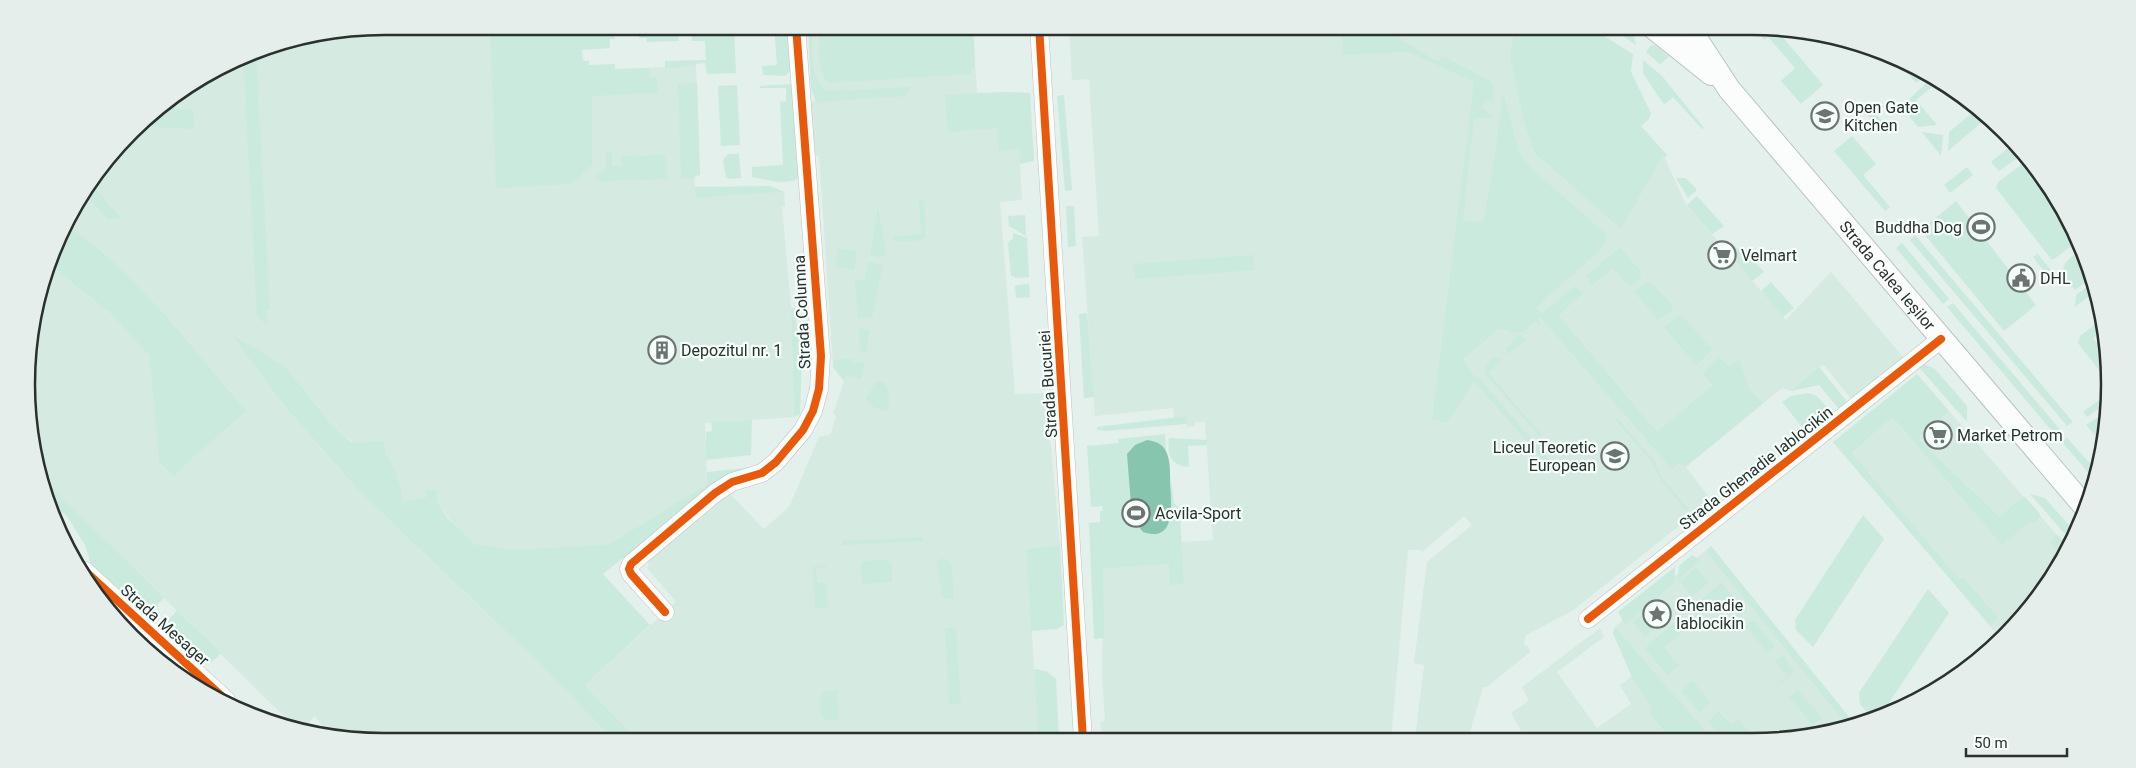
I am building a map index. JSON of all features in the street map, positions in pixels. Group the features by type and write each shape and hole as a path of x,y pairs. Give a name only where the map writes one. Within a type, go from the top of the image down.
{"main road":[{"name":"Strada Calea Ieșilor","path":"1662,35 1729,89"},
{"name":"Strada Calea Ieșilor","path":"1694,35 1729,89 2080,501"}],"street":[{"name":"Strada Columna","path":"665,612 631,574 629,569 631,564 715,493 732,482 762,473 776,462 809,421 819,389 821,356 797,35"},
{"name":"Strada Bucuriei","path":"1040,35 1083,733"},
{"name":"Strada Ghenadie Iablocikin","path":"1588,619 1941,339"},
{"name":"Strada Mesager","path":"97,582 213,688"}],"shaded area":[{"path":"490,35 613,35 615,39 610,39 610,48 582,50 583,61 589,61 589,65 615,64 615,70 649,68 650,77 657,77 658,93 592,96 592,165 582,174 580,180 570,184 496,188"},
{"path":"508,35 502,73 696,66 700,175 694,176 696,198 784,192 785,206 782,207 791,308 794,417 705,423 707,484 609,544 511,550 475,544 453,524 436,500 427,497 404,501 397,474 387,457 353,443 331,424 285,366 233,336 282,403 360,492 532,656 607,733 384,733 323,727 315,716 307,724 294,721 286,719 51,487 38,430 35,384 38,338 47,294 55,269 108,311 149,355 159,462 174,477 191,459 164,317 102,252 71,229 94,190 137,137 172,107 209,82 250,62 294,47 338,38 361,36"},
{"path":"639,35 678,35 679,41 647,42 647,38 639,38"},
{"path":"692,35 734,35 736,73 707,74 705,63 696,64 696,66 665,68 665,61 706,60 705,41 692,41"},
{"path":"775,35 791,35 793,69 785,76 763,75 762,66 777,65"},
{"path":"808,35 974,35 977,93 1016,93 1022,200 1000,202 1015,394 1046,393 1060,545 1026,549 1039,733 630,733 585,685 676,602 647,568 650,558 729,493 764,529 789,507 819,437 831,434 836,416 833,414 844,381 833,367 819,157 815,154 811,102 816,101 811,88"},
{"path":"808,35 812,35 814,71 817,79 828,91 910,87 907,96 816,102 811,88"},
{"path":"819,35 973,35 975,66 970,74 830,83 822,73"},
{"path":"1069,35 1527,35 1663,154 1685,203 1786,320 1831,272 1904,358 1852,400 1823,364 1791,391 1782,388 1686,467 1715,505 1688,525 1684,522 1572,611 1526,635 1524,645 1529,647 1530,652 1487,687 1483,687 1470,733 1416,733 1424,665 1414,663 1427,562 1472,525 1464,516 1421,553 1421,550 1408,550 1392,733 1101,733 1100,722 1105,721 1102,677 1103,569 1169,564 1184,584 1181,542 1213,540 1205,422 1195,422 1195,426 1187,427 1186,416 1174,419 1173,408 1095,416 1082,237 1099,236 1089,79 1072,80"},
{"path":"1342,35 1396,35 1438,62 1442,56 1491,81 1494,89 1493,103 1489,99 1481,107 1493,118 1474,118 1463,220 1483,223 1503,93 1519,152 1532,169 1606,234 1605,243 1599,251 1536,307 1542,314 1575,286 1584,293 1558,315 1657,432 1713,385 1703,373 1719,357 1728,367 1739,359 1749,389 1763,403 1685,467 1681,462 1672,469 1540,317 1538,319 1541,322 1539,325 1535,321 1524,332 1512,333 1508,330 1498,329 1463,359 1476,379 1478,377 1549,459 1552,471 1474,381 1447,423 1432,419 1474,82 1409,52 1343,55"},
{"path":"1514,35 1602,35 1633,54 1631,72 1651,113 1649,119 1641,126 1667,155 1665,158 1663,155 1621,229 1534,152 1523,118 1510,55"},
{"path":"1621,35 1634,35 1636,45"},
{"path":"1760,35 1782,37 1823,85 1801,104 1781,81 1795,68 1768,37 1764,40"},
{"path":"1655,45 1669,57 1660,64 1646,52 1650,46"},
{"path":"256,60 270,309 266,310 267,325 257,317 243,65"},
{"path":"1643,60 1662,76 1704,128 1702,129 1673,97 1665,104 1662,102 1643,73"},
{"path":"1906,71 1921,79 1916,83"},
{"path":"697,83 700,175 695,176 695,178 681,179 678,84"},
{"path":"1927,83 1933,86 1916,100 1937,125 1918,127 1910,117 1907,101"},
{"path":"793,84 800,177 789,182 783,182 752,177 752,167 783,165 780,102 786,101 786,88 760,88 759,86"},
{"path":"737,85 740,145 721,146 718,86"},
{"path":"1001,92 1030,93 1034,161 1020,164 1019,149 999,150 997,128 948,132 945,95"},
{"path":"1064,95 1072,190 1065,191 1057,96"},
{"path":"1866,103 1885,124 1879,129 1861,107"},
{"path":"170,108 193,109 195,129 151,127 150,125"},
{"path":"1972,113 1982,122 1948,151 1949,132"},
{"path":"1922,132 1943,135 1941,156"},
{"path":"1852,136 1876,164 1863,175 1890,207 1885,211 1834,151"},
{"path":"2009,148 2017,158 1999,171 1991,162"},
{"path":"606,151 612,151 612,166 622,165 621,156 665,155 667,179 600,181 596,179 597,175 606,168"},
{"path":"728,154 739,154 741,178 729,179 726,177 723,160"},
{"path":"2022,164 2042,190 2072,246 2054,259 2051,259 1996,188 1998,182"},
{"path":"1967,167 1973,175 1950,193 1944,185"},
{"path":"1676,178 1686,178 1697,190 1688,198"},
{"path":"770,186 784,192 696,198 695,187"},
{"path":"95,189 120,217 108,220 89,198"},
{"path":"1697,196 1724,226 1712,234 1687,205"},
{"path":"919,198 924,201 926,237 922,240 895,242 893,237 921,234"},
{"path":"1956,201 2036,305 2004,331 1921,230"},
{"path":"1066,206 1074,206 1076,246 1068,247"},
{"path":"878,208 886,249 885,257 870,255"},
{"path":"1025,215 1026,236 1009,226 1008,216"},
{"path":"71,229 90,242 138,286 246,411 191,459 174,477 159,462 149,355 108,311 55,269"},
{"path":"1013,233 1027,238 1029,277 1016,278 1011,275 1008,243 1013,238"},
{"path":"1915,235 2073,422 2067,426 1910,240"},
{"path":"1727,240 1747,257 1750,257 1764,272 1752,281 1722,245"},
{"path":"1902,243 1949,299 1943,304 1896,248"},
{"path":"1620,247 1641,272 1640,279 1630,287 1613,268 1591,286 1586,276"},
{"path":"839,248 857,251 854,270 835,267"},
{"path":"2038,254 2058,279 2053,283 2033,257"},
{"path":"2075,254 2085,283 2075,290 2065,277 2064,272 2065,263"},
{"path":"1253,255 1254,270 1135,279 1134,264"},
{"path":"868,262 883,265 872,318 858,318 855,280 865,280"},
{"path":"1771,282 1794,308 1783,317 1761,291"},
{"path":"1646,283 1651,283 1672,305 1672,310 1658,320 1634,292"},
{"path":"1029,284 1030,297 1016,298 1015,287 1017,285"},
{"path":"2087,287 2089,296 2075,307 2076,295"},
{"path":"1953,303 2062,432 2057,437 1947,307"},
{"path":"791,308 795,308 797,331 811,330 817,354 802,356 800,414 794,417"},
{"path":"1087,313 1094,397 1084,398 1079,314"},
{"path":"1677,316 1682,316 1712,349 1697,366 1664,327"},
{"path":"2095,324 2097,335 2093,338 2099,346 2100,372 2078,343 2080,336"},
{"path":"859,328 870,331 866,352 860,352"},
{"path":"232,335 285,366 331,424 352,443 384,441 385,456 387,456 397,474 404,501 427,497 426,491 436,489 437,501 448,519 475,544 511,550 609,544 707,484 707,472 745,468 745,470 704,494 603,574 650,625 585,685 630,733 607,733 532,656 360,492 282,403"},
{"path":"1519,335 1526,340 1509,354 1505,349"},
{"path":"1494,357 1503,359 1488,373 1542,435 1540,437 1486,374 1485,367"},
{"path":"853,359 853,363 864,362 861,379 846,375 844,381 833,367 833,360"},
{"path":"1922,363 1935,369 1967,406 1967,422 1917,365"},
{"path":"1819,367 1848,403 1839,409 1819,385 1791,391"},
{"path":"1917,374 1949,411 1918,439 1999,517 2024,496 2040,514 2038,520 2034,524 2031,521 2002,545 1893,417 1851,453 1959,579 1963,577 1998,618 1990,625 1833,442"},
{"path":"876,382 884,383 889,392 889,408 886,411 875,408 865,399"},
{"path":"1808,393 1817,396 1827,408 1803,428 1782,402 1791,396"},
{"path":"2100,399 2100,408 2087,417 2083,412"},
{"path":"1949,411 2063,542 2029,596 1996,634 1833,442 1864,442 1893,417 1921,436"},
{"path":"1186,416 1187,424 1106,431 1097,430 1097,427"},
{"path":"2099,417 2097,437 2086,425"},
{"path":"1617,418 1655,462 1660,475 1688,509 1686,511 1658,476 1652,462 1616,420"},
{"path":"752,420 751,455 706,460 706,432 712,431 711,422"},
{"name":"Acvila-Sport","path":"1165,434 1174,503 1179,508 1173,514 1180,514 1184,584 1170,585 1169,564 1103,569 1104,638 1094,639 1089,523 1100,522 1100,511 1103,511 1102,506 1091,507 1087,446 1118,443 1118,439"},
{"path":"1169,438 1207,440 1207,445 1188,446 1189,467 1183,466 1174,462 1170,455"},
{"path":"2067,438 2091,464 2089,473 2062,442"},
{"path":"1147,440 1157,442 1164,448 1170,465 1170,519 1167,527 1162,532 1154,534 1143,532 1132,518 1127,454 1135,445"},
{"path":"51,487 164,598 147,616 93,571 85,545 67,516 59,510"},
{"path":"2030,494 2045,498 2070,527 2066,535"},
{"path":"1863,515 1884,539 1813,647 1796,630 1795,620"},
{"path":"2058,535 2063,542 2058,551 2050,542"},
{"path":"923,537 923,541 842,545 842,541"},
{"path":"1060,545 1064,625 1057,629 1031,631 1026,549"},
{"path":"1711,546 1850,718 1798,730 1775,732 1522,733 1511,713 1529,701 1522,687 1600,628 1604,637 1557,672 1597,728 1631,704 1620,685 1632,676 1613,633 1615,627"},
{"path":"1711,546 1850,718 1843,721 1706,551"},
{"path":"1692,555 1700,560 1678,580 1679,566"},
{"path":"943,558 951,562 954,599 942,598 938,561"},
{"path":"886,560 892,564 892,582 862,584 860,567 864,561"},
{"path":"826,565 826,570 825,567 816,568 817,583 826,583 828,609 815,608 813,567"},
{"path":"1675,567 1675,582 1625,625 1618,612"},
{"path":"1696,567 1709,582 1692,596 1680,582"},
{"path":"1721,583 1744,611 1738,617 1722,599 1704,614 1693,607"},
{"path":"1928,589 1949,613 1887,706 1867,713 1860,704 1859,693"},
{"path":"1651,606 1664,621 1645,637 1633,622"},
{"path":"177,611 221,653 212,662 199,661 161,627"},
{"path":"1753,620 1775,646 1767,652 1745,626"},
{"path":"129,621 175,663 137,631"},
{"path":"1674,623 1680,634 1664,648 1679,665 1667,675 1645,648"},
{"path":"1615,627 1707,733 1666,733 1651,714 1650,706 1632,677 1613,633"},
{"path":"956,628 961,704 949,705 945,629"},
{"path":"1783,655 1794,671 1779,685 1787,676 1775,661"},
{"path":"1034,669 1046,671 1056,679 1059,733 1039,733"},
{"path":"1693,681 1710,702 1699,712 1681,691"},
{"path":"837,690 839,720 825,720 820,710 822,695 824,692"},
{"path":"1798,690 1822,718 1813,725 1789,697"},
{"path":"1719,712 1731,725 1738,719 1750,733 1731,733 1728,730 1724,733 1718,733 1708,722"}],"cycle path":[{"path":"665,612 631,574 629,569 631,564 715,493 732,482 762,473 776,462 803,430 813,411 819,389 821,356 797,35"},
{"path":"1040,35 1083,733"},
{"path":"1588,619 1941,339"},
{"path":"97,582 213,688"}],"place":[{"name":"Open Gate Kitchen","path":"1825,116"},
{"name":"Buddha Dog","path":"1981,227"},
{"name":"Velmart","path":"1722,255"},
{"name":"DHL","path":"2021,278"},
{"name":"Depozitul nr. 1","path":"662,350"},
{"name":"Market Petrom","path":"1938,435"},
{"name":"Liceul Teoretic European","path":"1615,456"},
{"name":"Acvila-Sport","path":"1136,513"},
{"name":"Ghenadie Iablocikin","path":"1657,614"}]}
